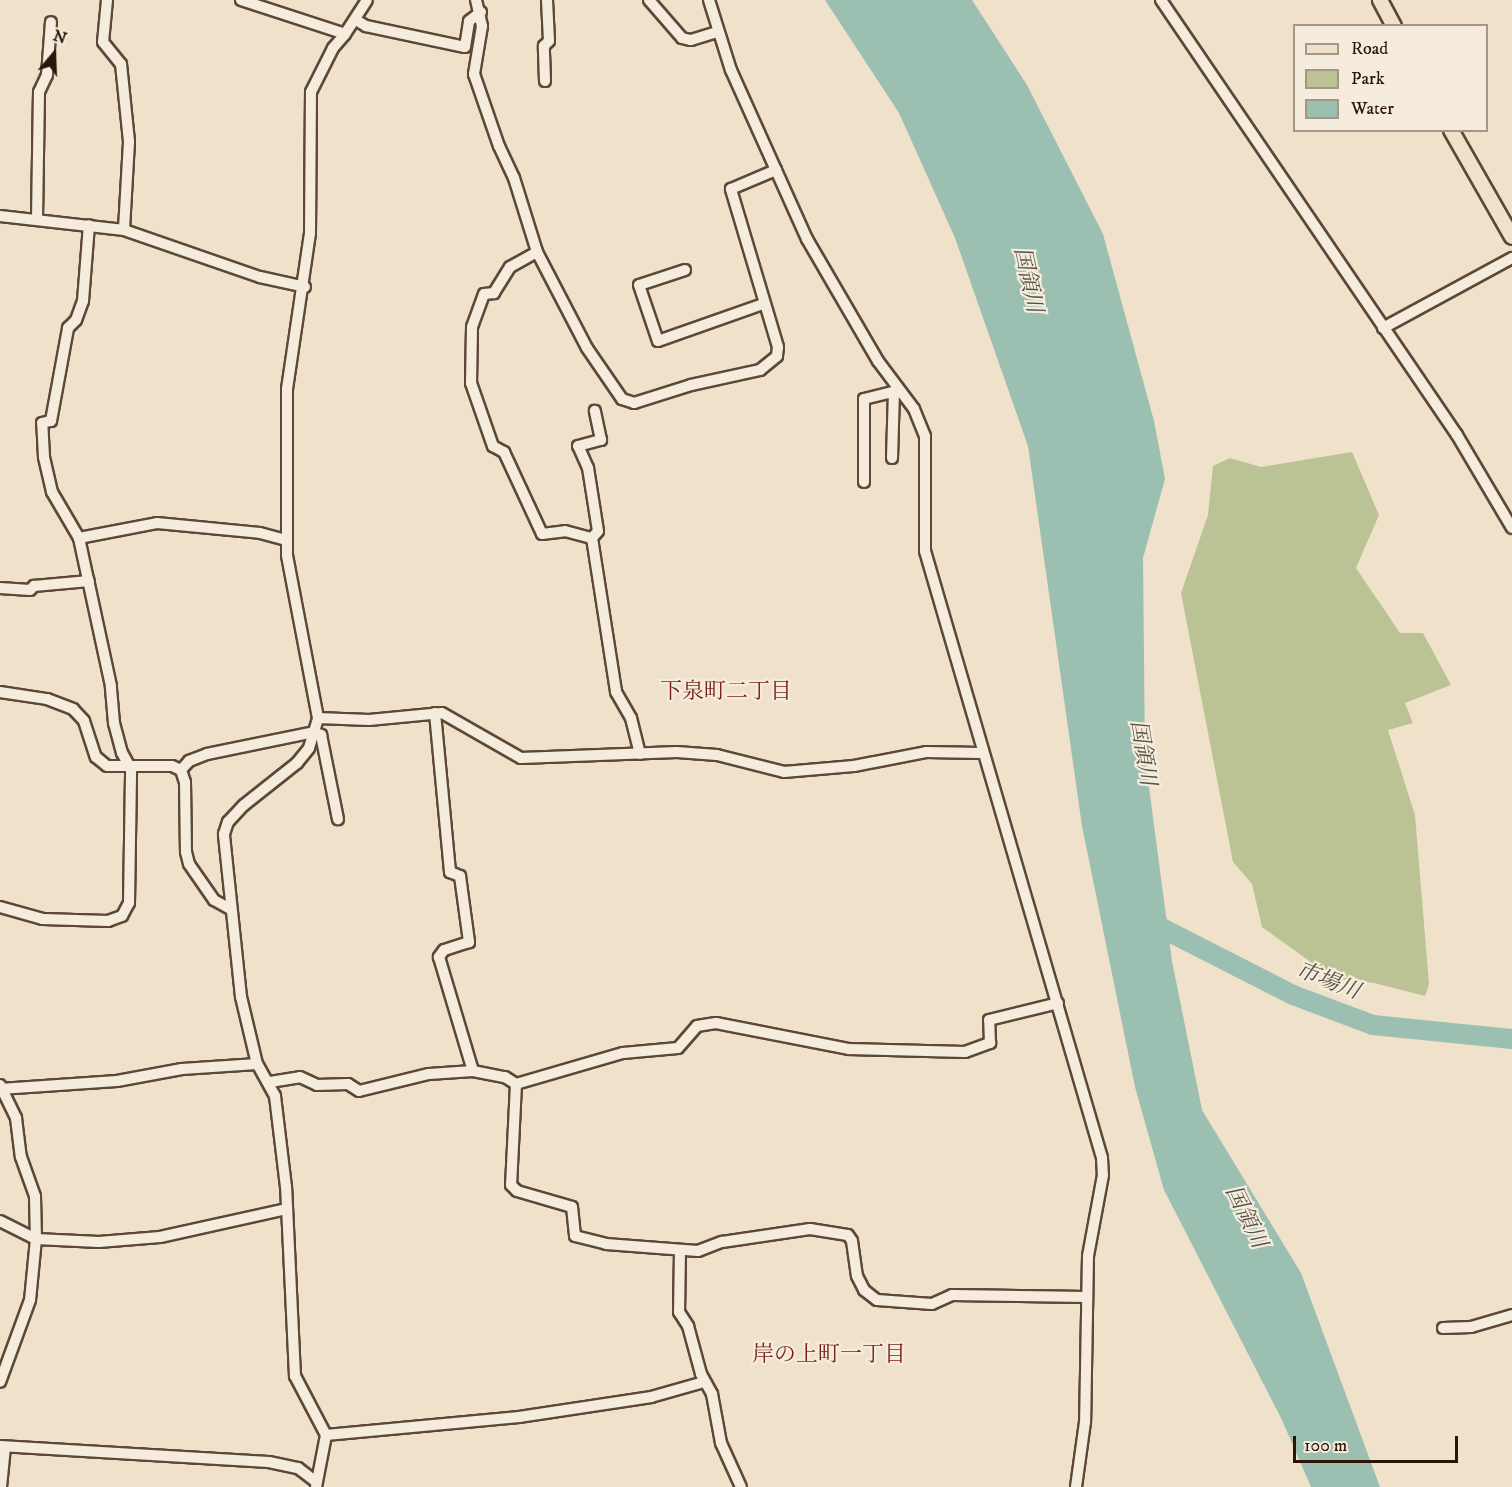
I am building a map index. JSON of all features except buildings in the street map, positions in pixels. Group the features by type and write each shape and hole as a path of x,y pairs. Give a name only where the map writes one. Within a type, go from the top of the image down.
{"main road":[{"path":"1380,0 1393,24"},
{"path":"1452,132 1512,237"}],"street":[{"path":"107,0 103,42 121,64 129,142 124,230"},
{"path":"241,0 345,33"},
{"path":"316,1484 326,1435 295,1376 286,1209 275,1096 270,1082 257,1064 241,997 230,909 224,834 228,822 297,763 309,748 318,718 287,540 287,389 305,287 310,234 310,92 333,48 356,20 368,0"},
{"path":"476,0 481,12 474,74 499,146 514,178 537,252 587,348 622,399 634,403 691,385 760,370 771,363 778,347 763,304 731,189 776,170"},
{"path":"545,81 544,46 549,41 547,0"},
{"path":"649,0 682,38 691,40 718,32"},
{"path":"709,0 718,32 807,239 896,390 914,409 925,436 925,551 981,753 1058,1003 1102,1158 1103,1175 1088,1256 1085,1422 1076,1487"},
{"path":"1161,0 1457,435 1512,528"},
{"path":"356,20 366,26 465,46 469,21 481,12"},
{"path":"37,219 39,92 47,75 51,22"},
{"path":"0,216 124,230 260,277 305,287"},
{"path":"0,907 43,919 108,921 122,916 129,903 130,768 122,753 114,723 111,686 79,538 52,492 42,423 51,421 68,328 76,320 83,302 89,225"},
{"path":"537,252 510,267 494,293 484,294 472,327 471,383 493,446 504,452 542,534 565,531 592,538"},
{"path":"1383,328 1512,258"},
{"path":"685,270 639,285 658,341 763,304"},
{"path":"892,458 896,390"},
{"path":"864,482 864,399 896,390"},
{"path":"595,411 601,440 578,446 588,468 598,531 592,538 616,692 631,718 640,754"},
{"path":"79,538 157,523 260,533 287,540"},
{"path":"0,588 30,590 34,586 89,581"},
{"path":"0,692 47,699 73,709 84,721 96,757 107,766 130,768 171,766 181,770 185,782 186,852 189,864 214,900 230,909"},
{"path":"318,718 369,720 435,713 450,716 521,758 640,754 717,755 784,772 854,766 926,752 981,753"},
{"path":"435,713 450,872 460,876 469,942 444,950 439,957 473,1071"},
{"path":"181,770 189,761 207,754 314,732 321,735 338,819"},
{"path":"270,1082 300,1077 317,1085 348,1084 359,1091 429,1074 473,1071 505,1077 516,1084 624,1053 678,1048 698,1026 716,1023 849,1049 965,1052 990,1043 989,1020 1058,1003"},
{"path":"0,1382 30,1300 36,1239 35,1196 21,1157 16,1118 1,1088 257,1064"},
{"path":"516,1084 511,1185 517,1191 572,1207 575,1236 606,1244 680,1251 810,1229 848,1235 852,1241 857,1276 864,1290 878,1300 932,1304 952,1295 1087,1297"},
{"path":"0,1221 36,1239 99,1242 160,1237 286,1209"},
{"path":"680,1251 679,1312 688,1326 704,1382 712,1394 721,1443 741,1487"},
{"path":"1443,1328 1471,1328 1512,1315"},
{"path":"326,1435 519,1417 651,1397 704,1382"},
{"path":"1,1487 2,1447 269,1462 298,1468 316,1484"}],"green space":[{"path":"1352,452 1379,515 1356,568 1400,633 1423,633 1451,685 1405,703 1413,723 1388,730 1415,815 1429,984 1425,996 1374,983 1333,978 1262,927 1252,884 1233,862 1181,593 1208,515 1213,466 1230,458 1261,467"}],"water":[{"name":"国領川","path":"825,0 972,0 1027,85 1103,234 1154,421 1165,479 1143,558 1145,757 1172,961 1202,1110 1301,1273 1380,1487 1311,1487 1282,1420 1164,1190 1135,1087 1082,826 1028,446 955,238 899,113"}],"waterway":[{"name":"市場川","path":"1144,919 1293,995 1373,1025 1512,1039"}],"district":[{"name":"下泉町二丁目","path":"726,692"},
{"name":"岸の上町一丁目","path":"829,1355"}]}
